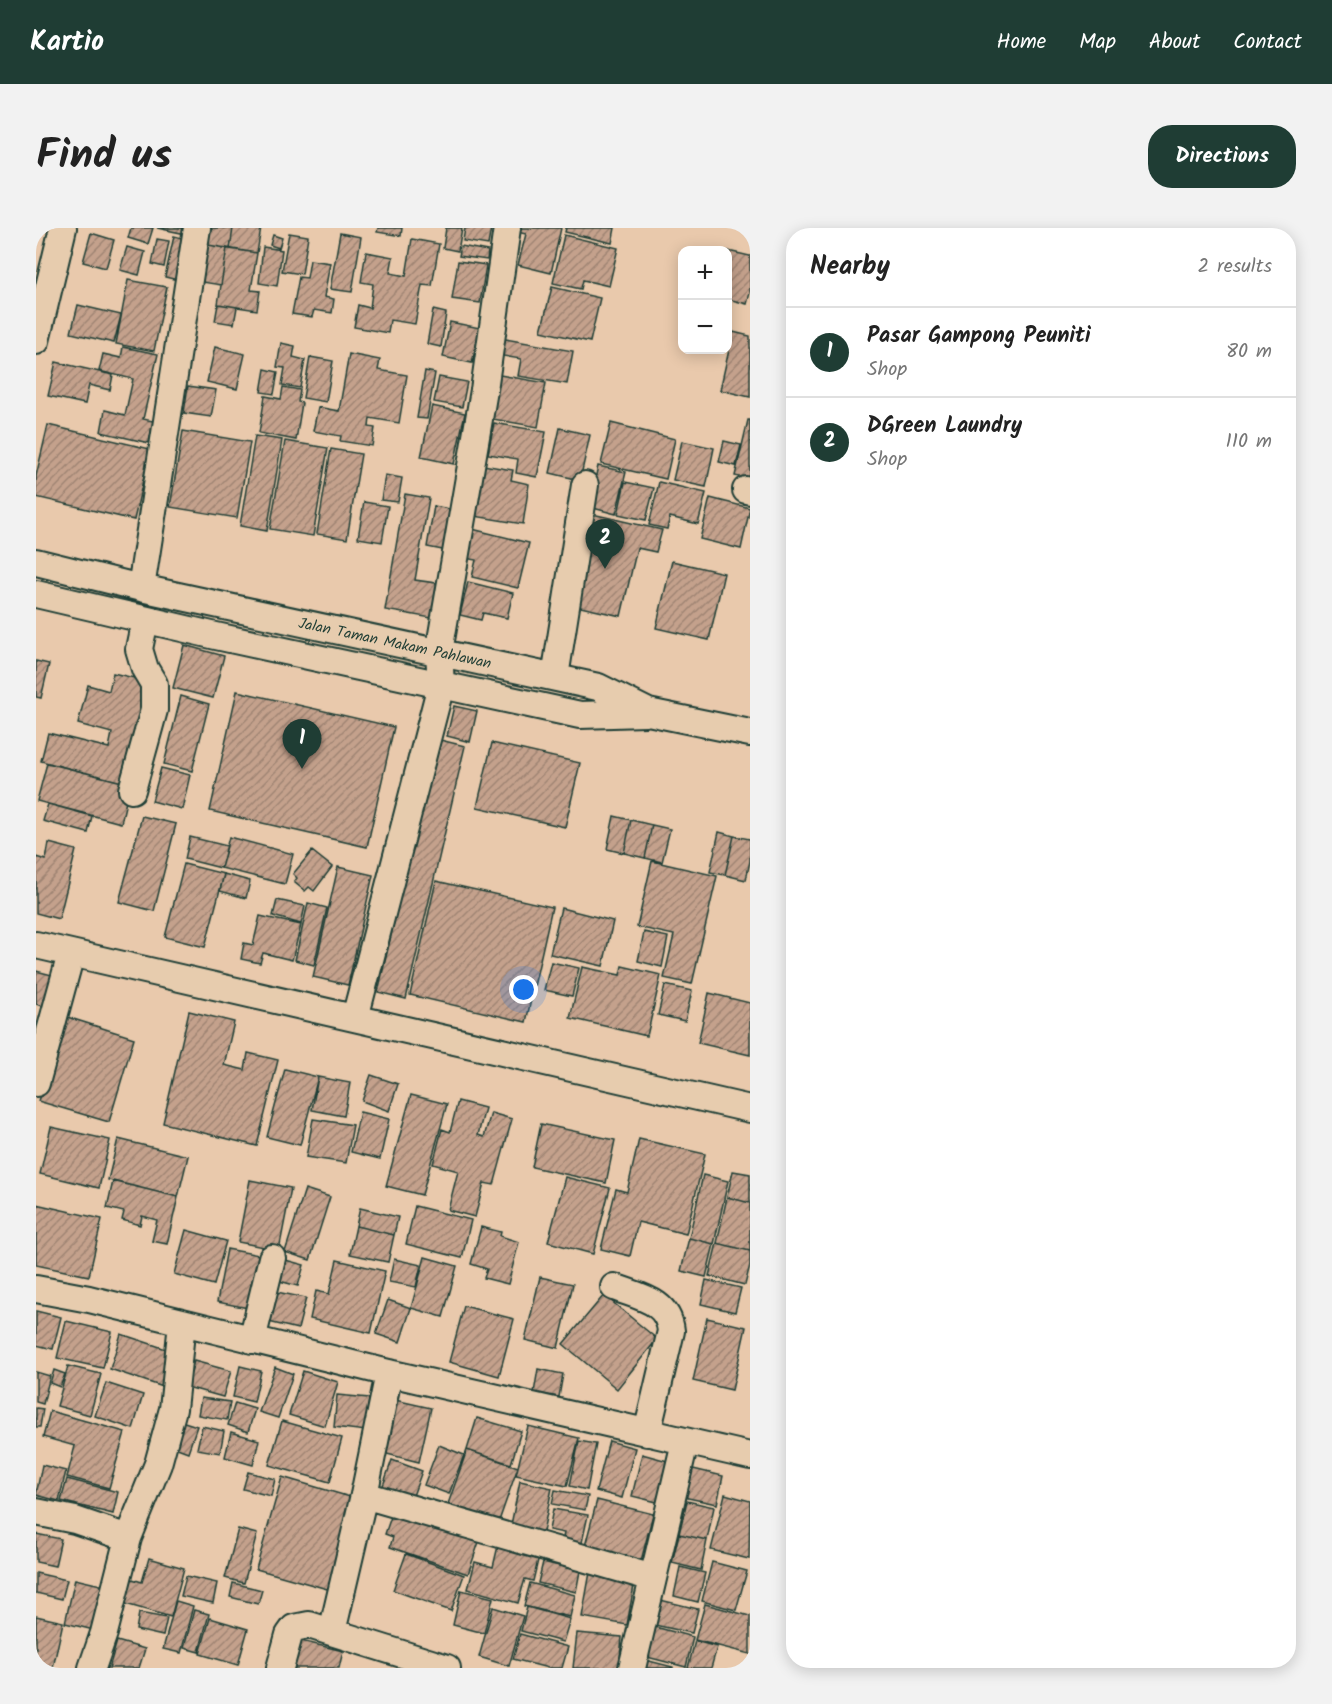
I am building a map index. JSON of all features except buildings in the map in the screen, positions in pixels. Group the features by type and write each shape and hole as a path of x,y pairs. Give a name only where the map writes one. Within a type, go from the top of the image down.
{"street":[{"path":"36,341 63,228"},
{"path":"141,588 197,228"},
{"path":"355,1018 441,685 439,652 483,390 507,228"},
{"path":"555,677 585,485"},
{"name":"Jalan Taman Makam Pahlawan","path":"36,562 141,588 598,687 648,712 750,733"},
{"path":"36,594 216,636 580,715 648,712"},
{"path":"216,636 225,605"},
{"path":"132,790 154,710 153,684 145,669 139,649 145,620"},
{"path":"36,945 750,1109"},
{"path":"36,1083 71,954"},
{"path":"252,1340 272,1258"},
{"path":"614,1287 653,1302 669,1318 671,1331 647,1432"},
{"path":"36,1289 89,1299 389,1373 750,1456"},
{"path":"92,1668 104,1633 128,1538 158,1464 173,1409 182,1323"},
{"path":"332,1632 364,1495 389,1373"},
{"path":"632,1668 684,1442"},
{"path":"364,1495 653,1578"},
{"path":"36,1512 75,1521 128,1538"},
{"path":"280,1668 289,1635 294,1628 309,1625 447,1668"}],"place":[{"name":"DGreen Laundry","path":"605,569"},
{"name":"Pasar Gampong Peuniti","path":"302,769"}]}
